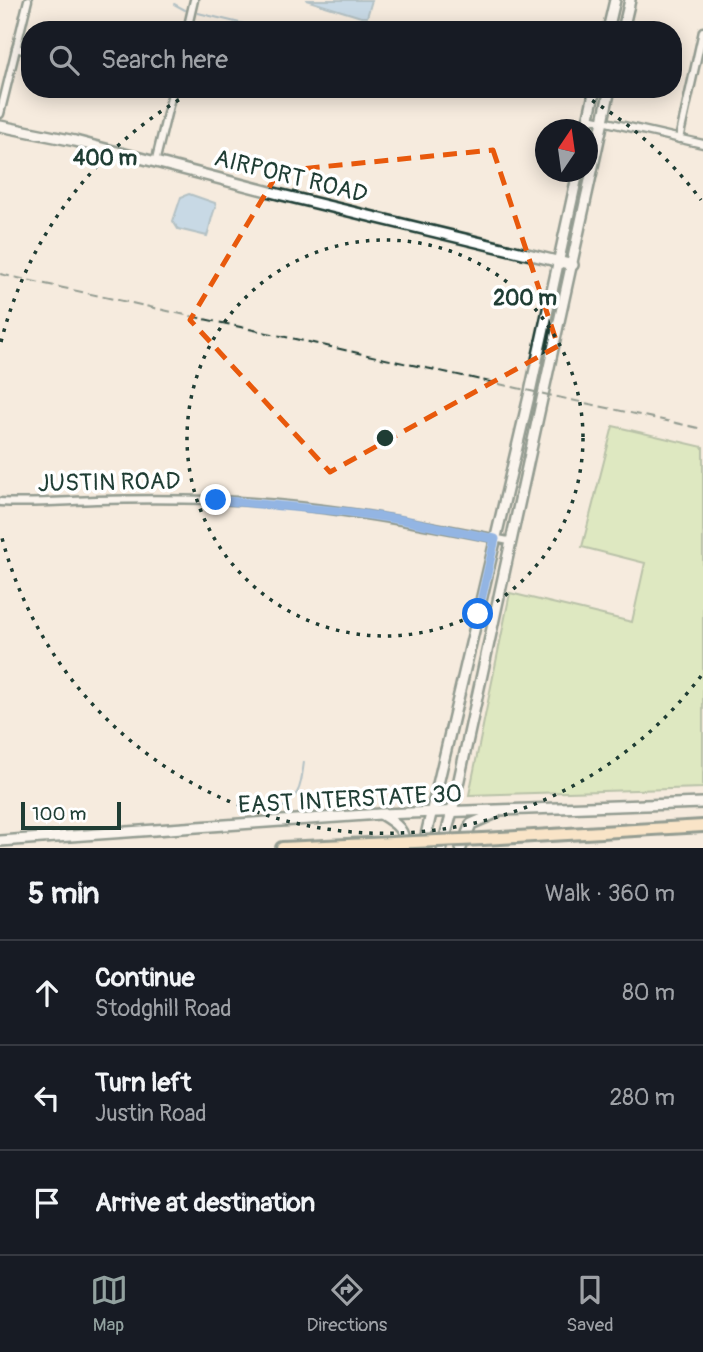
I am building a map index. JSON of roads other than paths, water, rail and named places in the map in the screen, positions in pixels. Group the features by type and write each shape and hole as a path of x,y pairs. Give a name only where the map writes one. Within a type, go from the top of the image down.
{"highway":[{"path":"282,848 651,830 674,824 703,824"}],"main road":[{"path":"610,21 615,0"},
{"path":"625,21 630,0"},
{"path":"589,118 592,98"},
{"path":"442,848 608,98"},
{"name":"AIRPORT ROAD","path":"0,126 61,138 573,265"},
{"path":"423,848 576,182"},
{"name":"EAST INTERSTATE 30","path":"0,841 380,814 703,803"},
{"path":"461,848 471,824 504,810"},
{"path":"380,814 402,830 405,848"}],"street":[{"path":"23,21 28,0"},
{"path":"189,21 194,0"},
{"path":"0,114 21,28"},
{"path":"678,139 703,31"},
{"path":"16,48 21,49"},
{"path":"694,68 703,70"},
{"path":"155,163 171,98"},
{"path":"589,118 703,144"},
{"name":"JUSTIN ROAD","path":"0,502 216,500 403,520 509,541"}],"water":[{"path":"306,0 372,0 367,17 361,17"},
{"path":"189,194 215,203 207,236 178,229 173,221 181,197"}],"waterway":[{"path":"174,4 185,10"},
{"path":"198,13 231,21"},
{"path":"274,813 297,792 304,762"}],"railway":[{"path":"0,274 703,429"}]}
